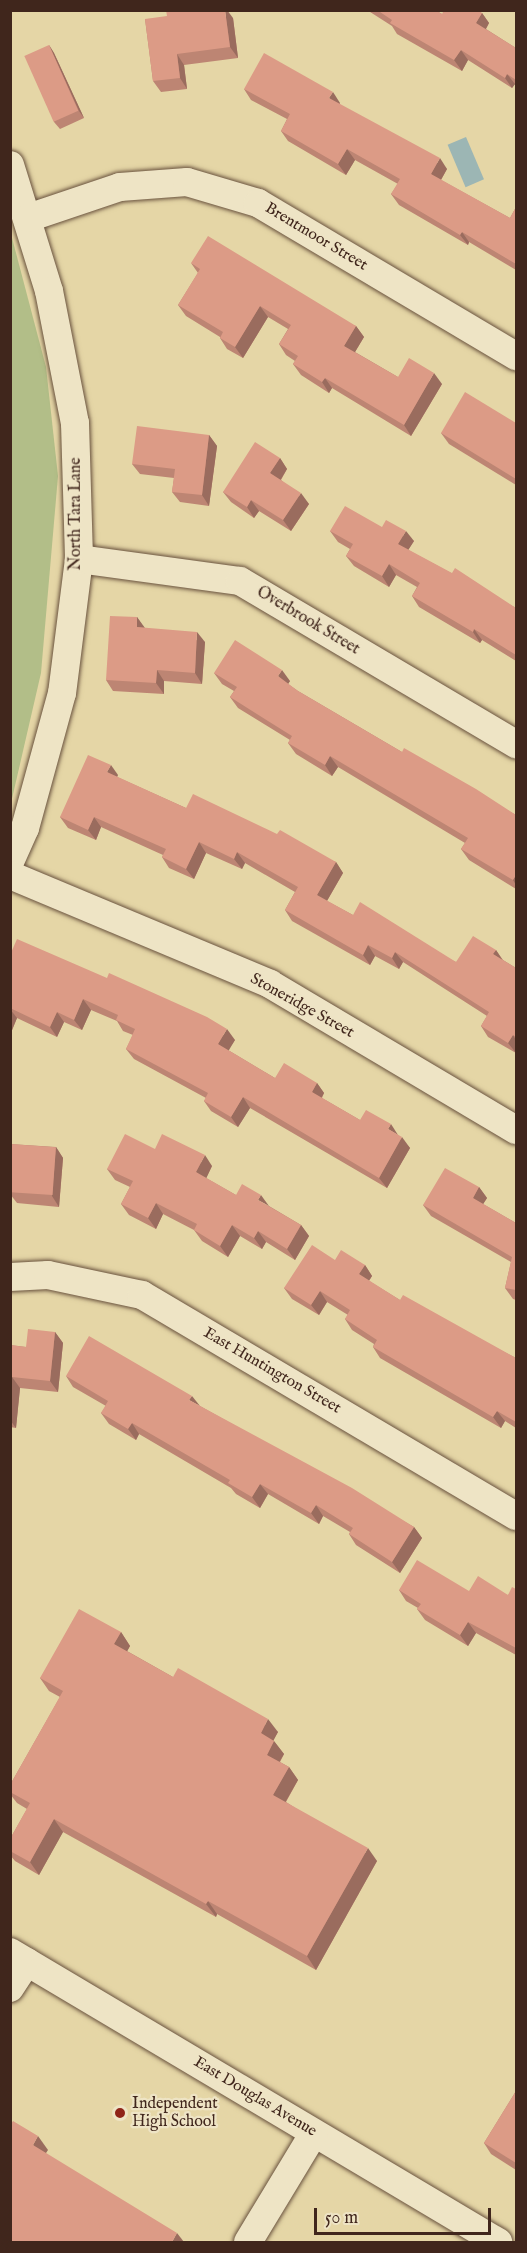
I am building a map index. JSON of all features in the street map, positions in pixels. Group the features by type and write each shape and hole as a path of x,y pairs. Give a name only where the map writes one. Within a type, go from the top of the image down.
{"street":[{"name":"North Tara Lane","path":"10,165 50,291 75,423 79,559 62,693 25,828 10,862"},
{"name":"Brentmoor Street","path":"28,218 120,188 187,182 258,203 516,356"},
{"name":"Overbrook Street","path":"79,559 240,581 516,744"},
{"name":"Stoneridge Street","path":"10,875 270,984 516,1130"},
{"name":"East Huntington Street","path":"10,1276 48,1275 142,1295 516,1516"},
{"path":"10,1988 19,1957"},
{"name":"East Douglas Avenue","path":"19,1957 498,2242"},
{"path":"248,2242 314,2133"}],"green space":[{"path":"11,234 46,367 58,476 41,673 11,803"}],"water":[{"path":"466,137 484,179 466,187 448,145"}],"building":[{"path":"166,10 225,10 230,47 177,54 180,78 153,81 145,19 167,16"},
{"path":"377,10 435,10 442,14 444,10 478,10 482,13 476,23 516,48 516,80 507,74 505,78 461,50 454,60 390,23 392,20"},
{"path":"49,45 78,111 54,122 24,56"},
{"path":"264,53 333,92 329,98 440,158 431,174 510,218 516,207 516,264 462,232 460,235 391,194 400,179 347,149 338,164 281,131 290,114 244,89"},
{"path":"208,236 356,326 344,346 398,377 409,358 434,373 404,425 325,378 322,382 293,364 298,356 279,344 291,325 260,306 235,347 220,338 223,332 178,305 200,269 191,263"},
{"path":"465,392 516,423 516,479 441,433"},
{"path":"137,426 209,435 202,495 172,492 175,469 132,464"},
{"path":"255,442 280,458 270,473 301,493 283,520 251,500 247,507 223,492"},
{"path":"345,506 382,527 386,520 406,531 398,544 452,573 455,568 516,608 516,655 474,629 473,632 412,596 420,583 389,564 382,576 346,556 353,544 330,531"},
{"path":"110,616 137,617 137,627 197,632 195,673 157,670 156,683 106,680"},
{"path":"235,640 282,670 278,676 298,691 402,752 404,748 516,815 516,875 513,880 461,849 468,838 330,756 325,765 288,743 292,736 230,697 237,687 214,673"},
{"path":"88,755 111,765 107,772 186,808 193,794 277,834 280,830 336,862 317,895 353,915 360,902 456,962 473,936 496,950 493,954 516,968 516,1037 513,1035 508,1043 481,1026 489,1012 395,952 392,958 368,945 363,955 285,910 298,887 237,852 234,859 199,842 186,869 162,857 166,849 94,817 88,830 60,817"},
{"path":"17,939 107,978 109,973 207,1017 227,1029 218,1044 275,1078 284,1063 317,1083 312,1092 360,1120 366,1110 391,1124 388,1129 402,1137 379,1178 243,1097 231,1117 204,1101 208,1093 126,1049 135,1029 116,1020 118,1015 83,999 74,1020 57,1012 50,1027 10,1008 10,955"},
{"path":"125,1134 155,1149 162,1134 205,1155 196,1172 236,1195 242,1184 261,1195 258,1200 301,1225 287,1249 258,1231 254,1238 232,1225 220,1246 194,1230 197,1224 156,1203 148,1218 121,1204 133,1181 107,1169"},
{"path":"10,1144 56,1147 53,1195 10,1192"},
{"path":"445,1168 479,1187 473,1198 516,1223 516,1290 505,1288 512,1257 423,1205"},
{"path":"312,1245 335,1260 341,1250 365,1265 359,1274 400,1300 403,1295 516,1358 516,1422 497,1411 493,1417 373,1347 377,1340 345,1319 350,1310 320,1291 311,1305 284,1288"},
{"path":"28,1329 55,1332 50,1381 12,1377 10,1392 10,1345 26,1347"},
{"path":"89,1336 192,1396 189,1400 352,1488 414,1527 392,1562 349,1534 353,1528 316,1505 311,1513 260,1484 252,1497 228,1483 230,1480 132,1423 128,1429 101,1413 108,1401 66,1376"},
{"path":"417,1560 469,1591 478,1576 508,1595 512,1587 516,1589 516,1648 468,1622 460,1635 417,1609 421,1604 399,1590"},
{"path":"79,1609 121,1632 114,1644 173,1677 178,1668 268,1719 261,1733 274,1741 267,1755 289,1767 273,1795 368,1848 307,1956 208,1901 206,1904 54,1819 30,1862 10,1851 10,1839 30,1803 10,1792 10,1785 63,1691 40,1678"},
{"path":"516,2091 516,2163 484,2143"},
{"path":"13,2121 38,2136 33,2145 177,2233 172,2242 10,2242 10,2125"}],"place":[{"name":"Independent High School","path":"120,2113"}]}
